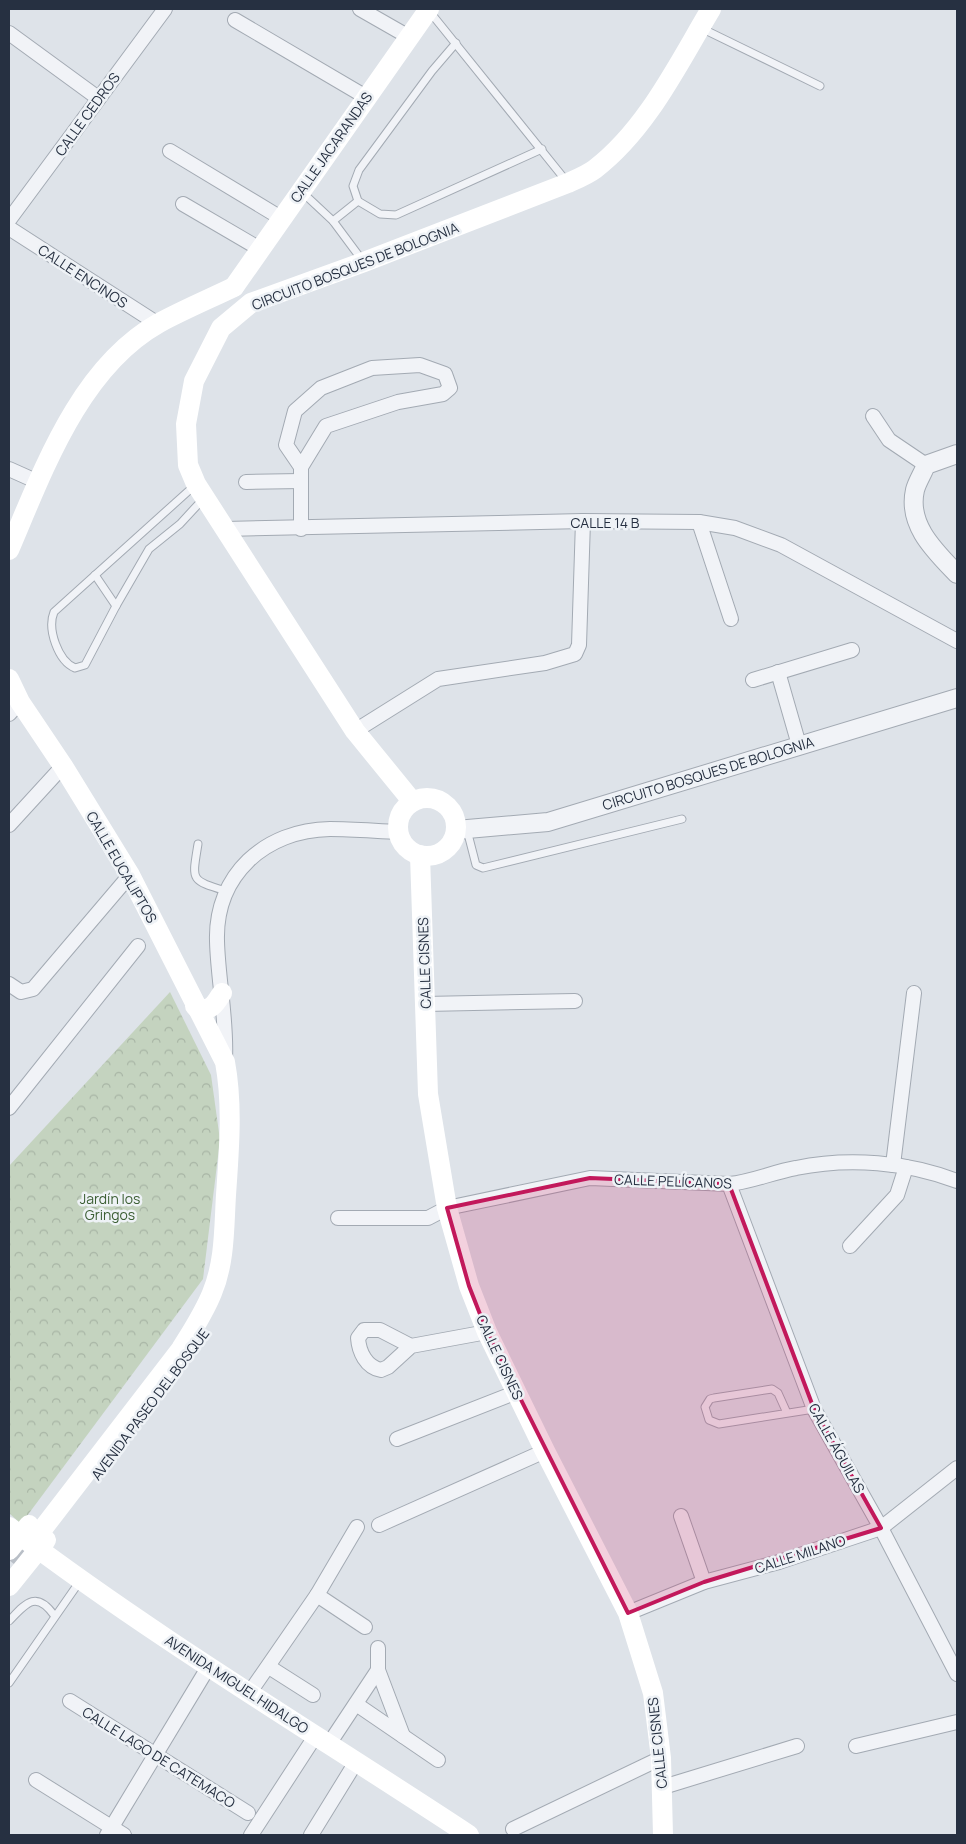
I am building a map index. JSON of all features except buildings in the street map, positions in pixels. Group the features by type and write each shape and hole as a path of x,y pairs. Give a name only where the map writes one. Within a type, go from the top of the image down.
{"main road":[{"name":"CALLE JACARANDAS","path":"234,287 428,9"},
{"name":"CIRCUITO BOSQUES DE BOLOGNIA","path":"412,802 354,731 200,490 188,465 186,424 194,380 220,328 251,303 364,262 568,183 594,170 625,139 650,110 711,9"},
{"path":"9,550 52,449 92,384 121,352 158,324 234,287 251,303"},
{"name":"CALLE EUCALIPTOS","path":"9,679 14,708 63,766 130,875 225,1062"},
{"path":"421,798 440,800 454,814 462,830 443,852 428,856 420,855 406,847 398,832 400,815 412,802 421,798"},
{"name":"CALLE CISNES","path":"420,855 428,1094 447,1208 468,1286 487,1332 544,1451 628,1613 653,1693 661,1758 663,1835"},
{"path":"195,1006 198,1009 206,1010 214,1007 222,993"},
{"name":"AVENIDA PASEO DEL BOSQUE","path":"9,1586 39,1540 190,1354 209,1325 223,1296 234,1260 238,1193 228,1170 229,1084 225,1062"},
{"name":"AVENIDA PASEO DEL BOSQUE","path":"12,1550 171,1346 191,1312 212,1256 216,1193 228,1170"},
{"name":"AVENIDA MIGUEL HIDALGO","path":"12,1550 39,1540 81,1580 356,1762 457,1832"}],"street":[{"name":"CALLE CEDROS","path":"9,220 165,9"},
{"path":"360,9 409,37"},
{"path":"235,20 366,97"},
{"path":"9,33 98,98"},
{"path":"170,151 281,218"},
{"path":"183,204 260,249"},
{"name":"CALLE ENCINOS","path":"9,228 158,324"},
{"path":"301,474 286,446 295,411 321,388 372,368 420,365 445,374 450,388 443,394 398,402 326,426 301,474 301,529"},
{"path":"873,416 890,440 926,465"},
{"path":"957,454 926,465 915,490 914,514 928,544 957,574"},
{"path":"9,469 38,482"},
{"path":"246,482 301,474"},
{"path":"354,731 438,679 545,663 574,654 579,645 583,521"},
{"name":"CALLE 14 B","path":"225,529 301,529 583,521 699,522 735,528 782,545 957,641"},
{"path":"699,522 731,619"},
{"path":"753,680 852,650"},
{"path":"778,672 799,745"},
{"name":"CIRCUITO BOSQUES DE BOLOGNIA","path":"462,830 548,822 957,698"},
{"path":"9,825 63,766"},
{"name":"AVENIDA PASEO DEL BOSQUE","path":"225,1062 226,1033 217,940 226,891 245,862 266,846 294,834 328,829 398,832"},
{"path":"9,984 21,992 33,989 130,875"},
{"path":"9,1108 138,946"},
{"path":"850,1246 897,1195 914,993"},
{"path":"425,1004 575,1002"},
{"name":"CALLE PELÍCANOS","path":"338,1218 428,1218 447,1208 590,1178 729,1184 744,1183 795,1168 841,1162 927,1170 957,1181"},
{"name":"CALLE ÁGUILAS","path":"729,1184 814,1409 881,1528 957,1674"},
{"path":"411,1346 487,1332"},
{"path":"397,1439 517,1392"},
{"path":"378,1525 544,1451"},
{"name":"CALLE MILANO","path":"628,1613 704,1582 779,1562 881,1528 957,1468"},
{"path":"681,1516 704,1582"},
{"path":"250,1692 269,1667 316,1595 357,1527"},
{"path":"316,1595 365,1627"},
{"path":"378,1648 378,1670 402,1736"},
{"path":"109,1831 209,1666"},
{"path":"269,1667 313,1695"},
{"path":"251,1835 322,1740 356,1704 378,1670"},
{"name":"CALLE LAGO DE CATEMACO","path":"70,1701 248,1813"},
{"path":"356,1704 438,1760"},
{"path":"856,1746 957,1722"},
{"path":"663,1787 797,1746"},
{"path":"513,1829 661,1758"},
{"path":"311,1835 356,1762"},
{"path":"36,1780 109,1831 124,1835"}],"lane":[{"path":"428,9 568,183"},
{"path":"700,28 820,86"},
{"path":"456,43 432,71 359,170 353,186 358,201 380,214 396,215 542,149"},
{"path":"300,190 333,221 364,262"},
{"path":"333,221 358,201"},
{"path":"200,490 180,524 149,549 116,606 87,662 78,668 68,664 56,643 52,626 52,616 57,609 200,490"},
{"path":"96,575 116,606"},
{"path":"462,830 476,865 483,868 682,819"},
{"path":"198,844 193,871 195,878 200,882 226,891"},
{"path":"787,1413 778,1393 772,1390 710,1399 705,1407 709,1420 715,1424 814,1409"},
{"path":"9,1683 54,1615 81,1580"},
{"path":"9,1621 26,1604 37,1600 45,1603 54,1615"}],"highlighted area":[{"path":"590,1178 729,1184 814,1409 881,1528 704,1582 628,1613 487,1332 469,1286 447,1208"}],"green space":[{"name":"Jardín los Gringos","path":"170,992 211,1075 220,1140 203,1279 21,1524 9,1513 9,1166"}],"tunnel":[{"path":"14,1564 41,1531"}]}
